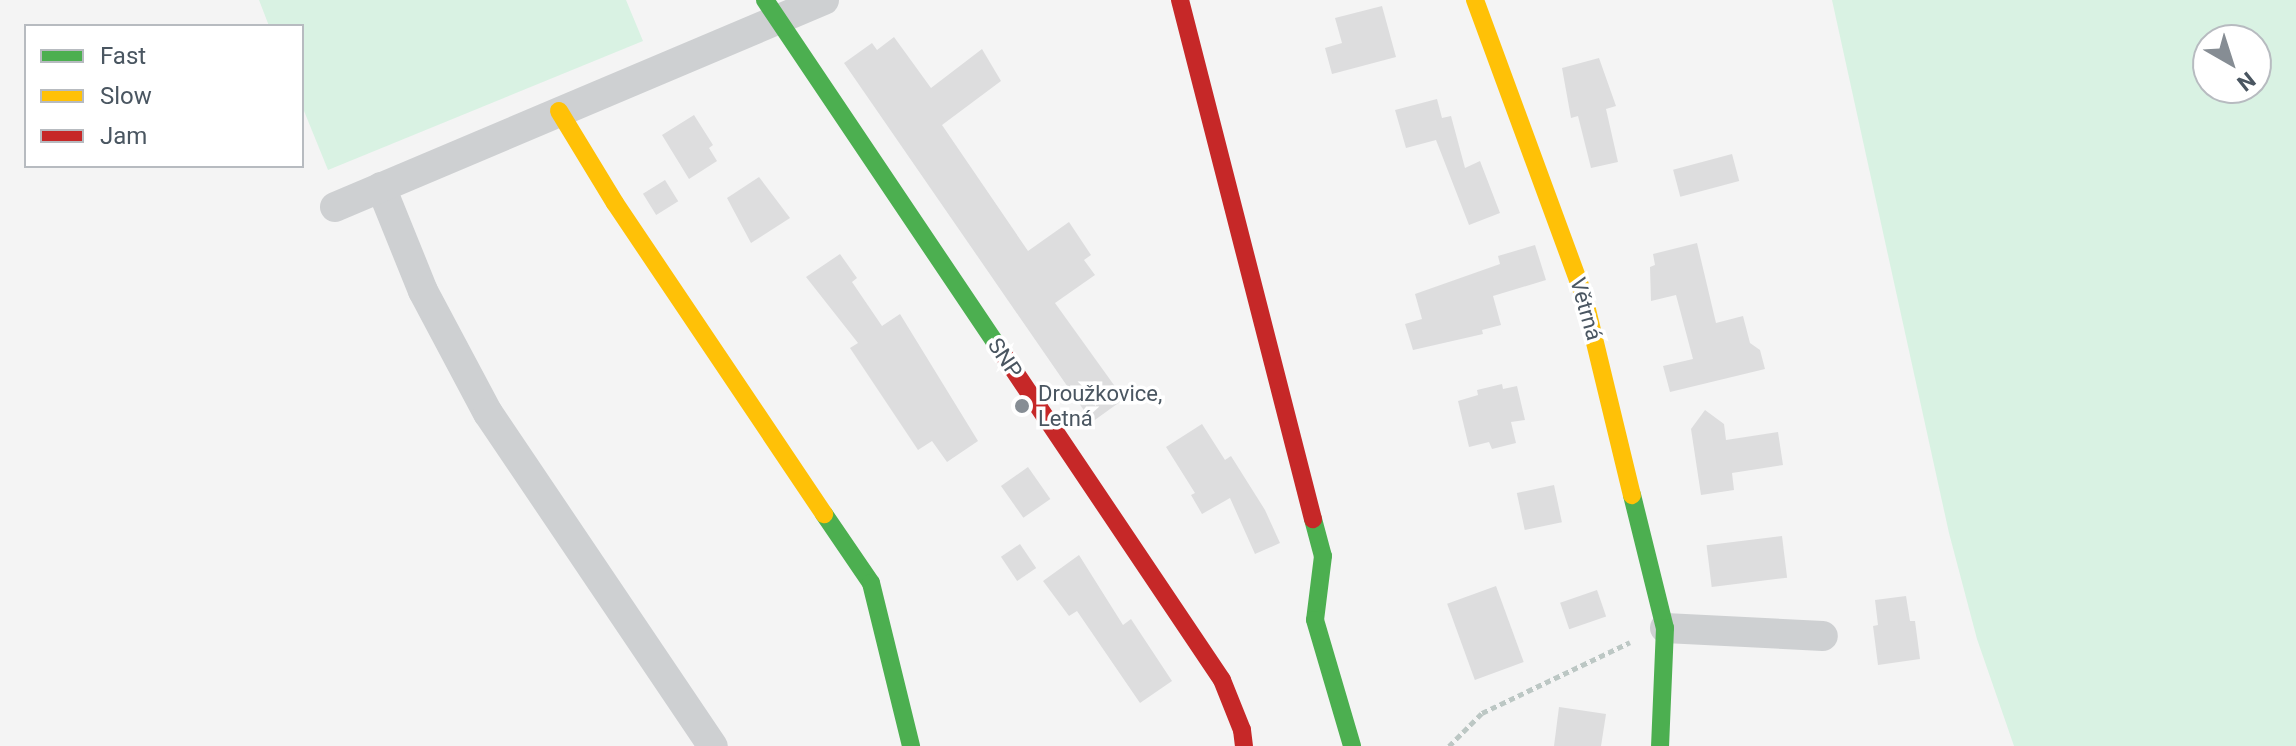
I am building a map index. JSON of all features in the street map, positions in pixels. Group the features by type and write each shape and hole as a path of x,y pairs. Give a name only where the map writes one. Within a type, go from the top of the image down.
{"street":[{"path":"335,207 559,111 770,9 824,0"},
{"path":"1180,0 1323,556 1315,620 1352,746"},
{"name":"Větrná","path":"1475,0 1583,293 1665,628 1660,746"},
{"name":"SNP","path":"770,9 1222,680 1244,746"},
{"path":"559,111 615,203 871,583 911,746"},
{"path":"381,187 423,291 488,413 713,746"},
{"path":"1665,628 1823,636"}],"path":[{"path":"1449,746 1482,713 1604,652 1665,628"}],"green space":[{"path":"259,0 626,0 643,41 328,170 304,111 304,24 268,24"},
{"path":"1832,0 2296,0 2296,746 2014,746 1977,639 1949,533"}],"building":[{"path":"1382,6 1396,57 1332,74 1325,48 1342,43 1335,18"},
{"path":"894,37 931,88 982,49 1001,81 942,125 1028,251 1069,222 1091,255 1084,260 1095,275 1055,303 1124,399 1092,422 844,63 872,43 877,50"},
{"path":"1599,58 1616,106 1606,109 1618,162 1591,168 1578,116 1571,118 1562,68"},
{"path":"1437,99 1442,118 1451,116 1465,168 1480,161 1500,213 1469,225 1436,140 1406,148 1395,110"},
{"path":"694,115 713,145 709,148 717,161 689,179 662,135"},
{"path":"1732,154 1739,181 1680,197 1673,170"},
{"path":"759,177 790,218 751,243 727,198"},
{"path":"665,180 678,201 656,215 643,194"},
{"path":"1697,243 1716,323 1743,316 1750,343 1760,350 1765,369 1670,392 1663,366 1693,359 1676,295 1651,301 1650,267 1655,265 1653,254"},
{"path":"1535,245 1546,280 1493,296 1501,325 1482,330 1483,334 1413,350 1405,324 1422,319 1415,294 1500,264 1498,256"},
{"path":"840,254 857,278 852,282 882,326 900,314 978,441 947,462 932,441 918,450 850,348 858,343 806,277"},
{"path":"1502,384 1503,389 1517,386 1525,420 1511,422 1516,443 1492,449 1489,442 1469,447 1458,401 1478,395 1477,390"},
{"path":"1705,410 1724,424 1726,440 1778,432 1783,465 1732,473 1734,490 1701,495 1691,429"},
{"path":"1202,424 1225,460 1231,456 1265,510 1280,543 1255,554 1230,498 1202,514 1191,495 1195,493 1166,447"},
{"path":"1028,467 1050,499 1023,518 1001,486"},
{"path":"1554,485 1562,522 1525,530 1517,493"},
{"path":"1782,536 1787,578 1712,587 1707,545"},
{"path":"1020,544 1036,568 1017,581 1001,557"},
{"path":"1079,555 1123,625 1131,619 1172,681 1140,703 1077,611 1069,616 1043,581"},
{"path":"1496,586 1524,662 1475,680 1447,604"},
{"path":"1597,590 1606,616 1569,629 1560,603"},
{"path":"1906,596 1910,621 1915,621 1920,659 1878,665 1873,626 1878,625 1875,600"},
{"path":"1559,707 1606,714 1601,746 1554,746"}],"traffic: fast":[{"path":"765,0 1001,351"},
{"path":"1632,495 1665,628 1660,746"},
{"path":"824,514 871,583 911,746"},
{"path":"1313,519 1323,556 1315,620 1352,746"}],"traffic: slow":[{"path":"1475,0 1583,293 1632,495"},
{"path":"559,111 615,203 824,514"}],"traffic: jam":[{"path":"1180,0 1313,519"},
{"path":"1001,351 1222,680 1242,730 1244,746"}],"place":[{"name":"Droužkovice, Letná","path":"1022,406"}]}
